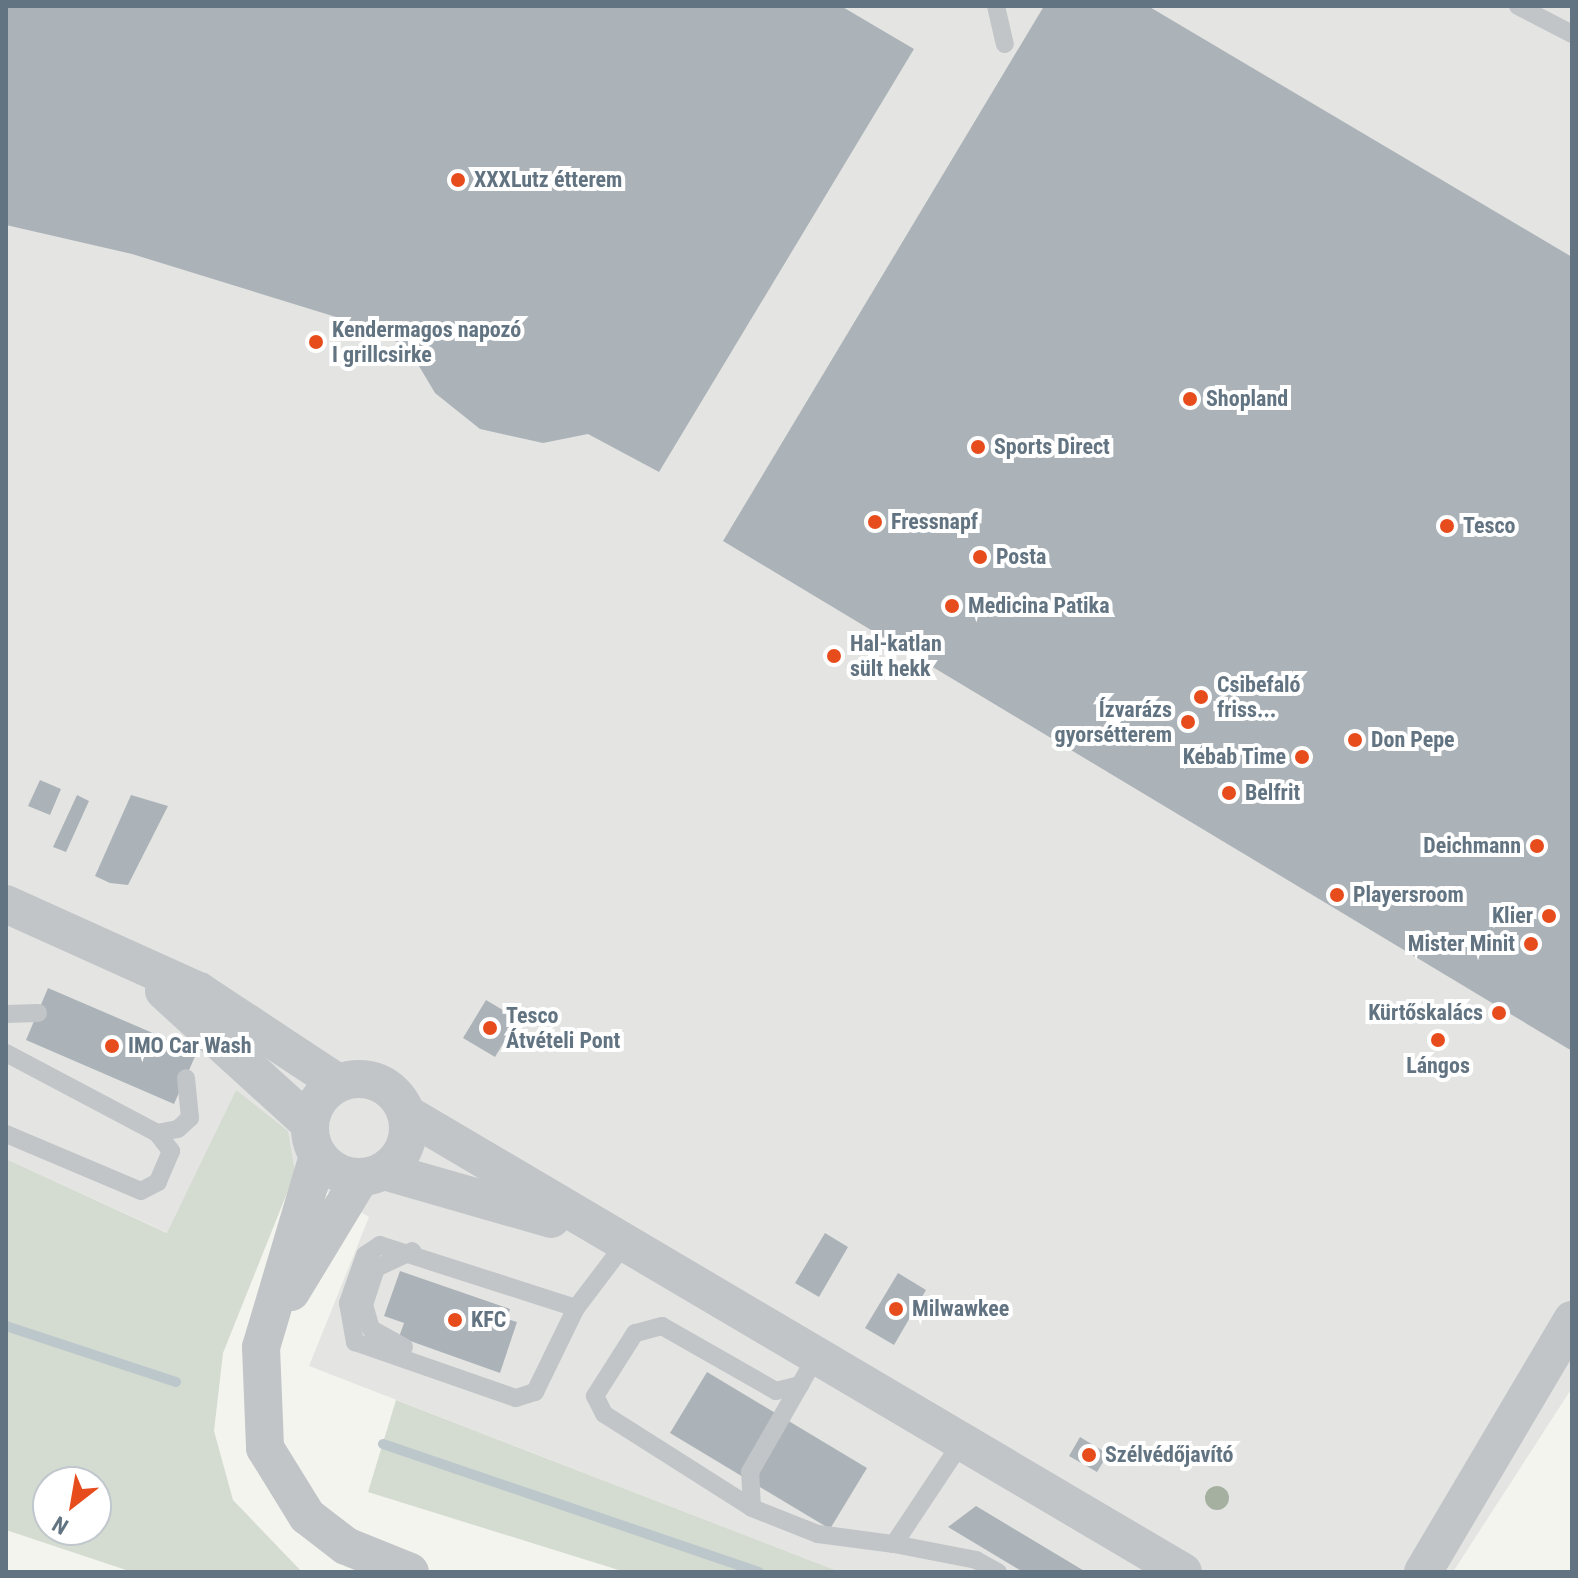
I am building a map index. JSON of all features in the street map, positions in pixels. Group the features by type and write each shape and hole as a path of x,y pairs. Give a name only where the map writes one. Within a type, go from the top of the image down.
{"street":[{"path":"6,904 199,991 338,1083 377,1082 407,1114 613,1240 807,1371 961,1443 1183,1572"},
{"path":"129,960 314,1139 372,1175 613,1240"},
{"path":"338,1083 317,1101 314,1139 261,1347 260,1412 282,1486 346,1546 410,1572"},
{"path":"261,1347 372,1175 406,1146 407,1114"},
{"path":"1423,1572 1572,1320"}],"lane":[{"path":"996,6 1005,44"},
{"path":"1518,6 1572,34"},
{"path":"6,1014 38,1013"},
{"path":"6,1053 157,1133 171,1151 158,1182 141,1191 6,1134"},
{"path":"157,1133 178,1129 190,1118 186,1078"},
{"path":"576,1308 415,1251 380,1245 365,1255 348,1303 355,1342 516,1398 535,1392 613,1240"},
{"path":"807,1371 776,1391 662,1326 635,1333 595,1396 604,1414 752,1508 818,1534 894,1544 976,1560 998,1572"},
{"path":"752,1508 750,1472 807,1371"},
{"path":"894,1544 961,1443"}],"shaded area":[{"path":"6,6 1572,6 1572,1388 1453,1572 840,1572 309,1366 369,1217 295,1173 236,1090 168,1233 6,1159"},
{"path":"236,1090 288,1131 295,1173 223,1353 214,1431 233,1500 302,1572 132,1572 54,1546 112,1546 112,1466 32,1466 32,1539 6,1530 6,1159 167,1233"},
{"path":"396,1400 840,1572 625,1572 368,1492"}],"building":[{"path":"6,6 841,6 914,49 659,472 588,434 543,443 480,429 435,393 407,346 336,317 132,254 6,225"},
{"name":"Shopland","path":"1044,6 1148,6 1572,257 1572,1051 723,541"},
{"path":"40,780 61,789 50,815 28,806"},
{"path":"77,795 89,801 66,852 53,847"},
{"path":"131,795 168,806 128,885 110,883 95,876"},
{"name":"IMO Car Wash","path":"48,988 197,1052 174,1104 26,1040"},
{"name":"Tesco Átvételi Pont","path":"486,1000 518,1019 495,1057 463,1038"},
{"path":"825,1233 848,1247 819,1297 795,1283"},
{"name":"KFC","path":"400,1271 510,1309 507,1319 517,1322 500,1373 399,1337 404,1323 384,1316"},
{"name":"Milwawkee","path":"898,1273 926,1290 894,1345 865,1328"},
{"path":"707,1372 867,1468 830,1529 670,1433"},
{"name":"Szélvédőjavító","path":"1080,1437 1108,1454 1097,1472 1069,1456"},
{"path":"976,1506 1086,1572 1023,1572 948,1527"}],"waterway":[{"path":"6,1326 176,1382"},
{"path":"383,1444 759,1572"}],"place":[{"name":"XXXLutz étterem","path":"458,180"},
{"name":"Kendermagos napozó I grillcsirke","path":"316,342"},
{"name":"Shopland","path":"1190,399"},
{"name":"Sports Direct","path":"978,447"},
{"name":"Fressnapf","path":"875,522"},
{"name":"Tesco","path":"1447,526"},
{"name":"Posta","path":"980,557"},
{"name":"Medicina Patika","path":"952,606"},
{"name":"Hal-katlan sült hekk","path":"834,656"},
{"name":"Csibefaló friss...","path":"1201,697"},
{"name":"Ízvarázs gyorsétterem","path":"1188,722"},
{"name":"Don Pepe","path":"1355,740"},
{"name":"Kebab Time","path":"1302,757"},
{"name":"Belfrit","path":"1229,793"},
{"name":"Deichmann","path":"1537,846"},
{"name":"Playersroom","path":"1337,895"},
{"name":"Klier","path":"1549,916"},
{"name":"Mister Minit","path":"1531,944"},
{"name":"Kürtőskalács","path":"1499,1013"},
{"name":"Tesco Átvételi Pont","path":"490,1028"},
{"name":"Lángos","path":"1438,1040"},
{"name":"IMO Car Wash","path":"112,1046"},
{"name":"Milwawkee","path":"896,1309"},
{"name":"KFC","path":"455,1320"},
{"name":"Szélvédőjavító","path":"1089,1455"}]}
